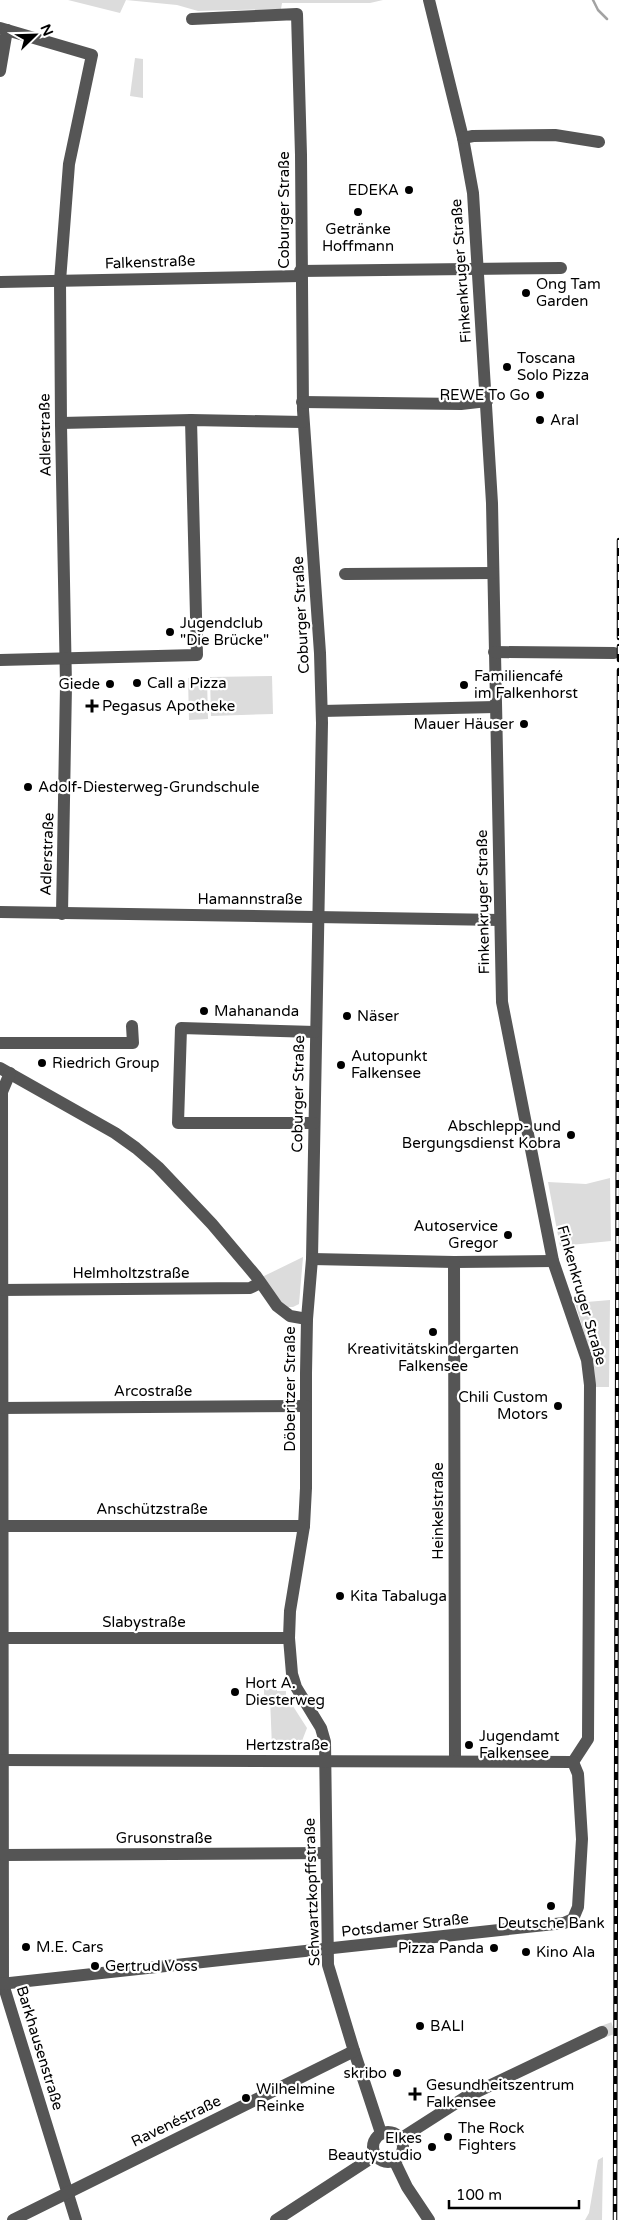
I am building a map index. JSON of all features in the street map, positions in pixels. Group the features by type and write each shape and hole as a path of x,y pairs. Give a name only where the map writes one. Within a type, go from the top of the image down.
{"street":[{"name":"Finkenkruger Straße","path":"429,0 463,138 473,193 487,402 493,573 502,1002 553,1262 587,1360 590,1385 588,1739 573,1762"},
{"name":"Coburger Straße","path":"192,18 297,14 301,155 302,402 316,579 322,711 312,1259 307,1319"},
{"path":"0,71 3,29"},
{"name":"Adlerstraße","path":"3,29 92,55 69,164 60,281 66,658 62,914"},
{"path":"463,138 473,136 555,135 599,142"},
{"name":"Falkenstraße","path":"0,282 478,268 561,268"},
{"path":"302,402 435,404 487,402"},
{"path":"0,660 197,655 191,420"},
{"path":"61,423 191,420 303,422"},
{"path":"345,574 493,573"},
{"path":"494,652 614,653"},
{"path":"322,711 495,708"},
{"name":"Hamannstraße","path":"0,912 500,920"},
{"path":"0,1043 133,1044 132,1026"},
{"path":"314,1123 178,1123 181,1028 315,1032"},
{"name":"Döberitzer Straße","path":"5,1070 115,1133 136,1148 158,1167 212,1224 283,1311 290,1316 307,1319 304,1526 291,1606 289,1638 292,1674 296,1687 321,1728 326,1761"},
{"name":"Barkhausenstraße","path":"5,1070 2,1092 1,1290 1,1760 4,1855 2,1984 76,2220"},
{"path":"312,1259 553,1262"},
{"name":"Heinkelstraße","path":"454,1262 455,1760"},
{"name":"Helmholtzstraße","path":"1,1290 250,1288 260,1283"},
{"name":"Arcostraße","path":"1,1408 306,1406"},
{"name":"Anschützstraße","path":"1,1526 304,1526"},
{"name":"Slabystraße","path":"1,1638 289,1638"},
{"name":"Hertzstraße","path":"1,1760 455,1760 573,1762"},
{"name":"Schwartzkopffstraße","path":"326,1761 328,1965 381,2133"},
{"name":"Potsdamer Straße","path":"2,1984 564,1923 573,1918 578,1907 582,1840 578,1774 573,1762"},
{"name":"Grusonstraße","path":"4,1855 326,1853"},
{"path":"400,2139 464,2098 602,2032"},
{"name":"Ravenéstraße","path":"13,2220 354,2051"},
{"path":"390,2132 400,2139 402,2144 401,2153 394,2160 382,2160 376,2155 373,2146 377,2136 381,2133 390,2132"},
{"path":"276,2220 376,2155"},
{"path":"394,2160 407,2186 429,2220"}],"shaded area":[{"path":"68,0 126,0 120,13"},
{"path":"126,0 383,0 370,3 282,3 281,9 198,11 177,5"},
{"path":"135,58 143,59 143,98 130,96"},
{"path":"272,676 273,714 211,716 210,677"},
{"path":"188,678 207,678 208,719 189,720"},
{"path":"610,1178 611,1241 560,1246 548,1182 586,1184"},
{"path":"303,1257 299,1304 293,1307 285,1307 262,1277"},
{"path":"610,1300 609,1387 595,1387 594,1365 575,1303"},
{"path":"264,1689 286,1691 286,1701 289,1700 307,1728 300,1746 272,1747 270,1698 264,1698"},
{"path":"603,2157 602,2220 585,2220 589,2213 598,2160"}],"waterway":[{"path":"593,0 598,10 607,19"}],"tunnel":[{"path":"602,2032 619,2026"}],"railway":[{"path":"619,540 619,638"},
{"path":"619,646 619,660"},
{"path":"615,2220 619,670"}],"place":[{"name":"EDEKA","path":"409,190"},
{"name":"Getränke Hoffmann","path":"358,212"},
{"name":"Ong Tam Garden","path":"526,293"},
{"name":"Toscana Solo Pizza","path":"507,367"},
{"name":"REWE To Go","path":"540,395"},
{"name":"Aral","path":"540,420"},
{"name":"Jugendclub \"Die Brücke\"","path":"170,632"},
{"name":"Call a Pizza","path":"137,683"},
{"name":"Giede","path":"110,684"},
{"name":"Familiencafé im Falkenhorst","path":"464,685"},
{"name":"Pegasus Apotheke","path":"92,706"},
{"name":"Mauer Häuser","path":"524,724"},
{"name":"Adolf-Diesterweg-Grundschule","path":"28,787"},
{"name":"Mahananda","path":"204,1011"},
{"name":"Näser","path":"347,1016"},
{"name":"Riedrich Group","path":"42,1063"},
{"name":"Autopunkt Falkensee","path":"341,1065"},
{"name":"Abschlepp- und Bergungsdienst Kobra","path":"571,1135"},
{"name":"Autoservice Gregor","path":"508,1235"},
{"name":"Kreativitätskindergarten Falkensee","path":"433,1332"},
{"name":"Chili Custom Motors","path":"558,1406"},
{"name":"Kita Tabaluga","path":"340,1596"},
{"name":"Hort A. Diesterweg","path":"235,1692"},
{"name":"Jugendamt Falkensee","path":"469,1745"},
{"name":"Deutsche Bank","path":"551,1906"},
{"name":"M.E. Cars","path":"26,1947"},
{"name":"Pizza Panda","path":"494,1948"},
{"name":"Kino Ala","path":"526,1952"},
{"name":"Gertrud Voss","path":"95,1966"},
{"name":"BALI","path":"420,2026"},
{"name":"skribo","path":"397,2073"},
{"name":"Gesundheitszentrum Falkensee","path":"415,2094"},
{"name":"Wilhelmine Reinke","path":"246,2098"},
{"name":"The Rock Fighters","path":"448,2137"},
{"name":"Elkes Beautystudio","path":"432,2147"}]}
